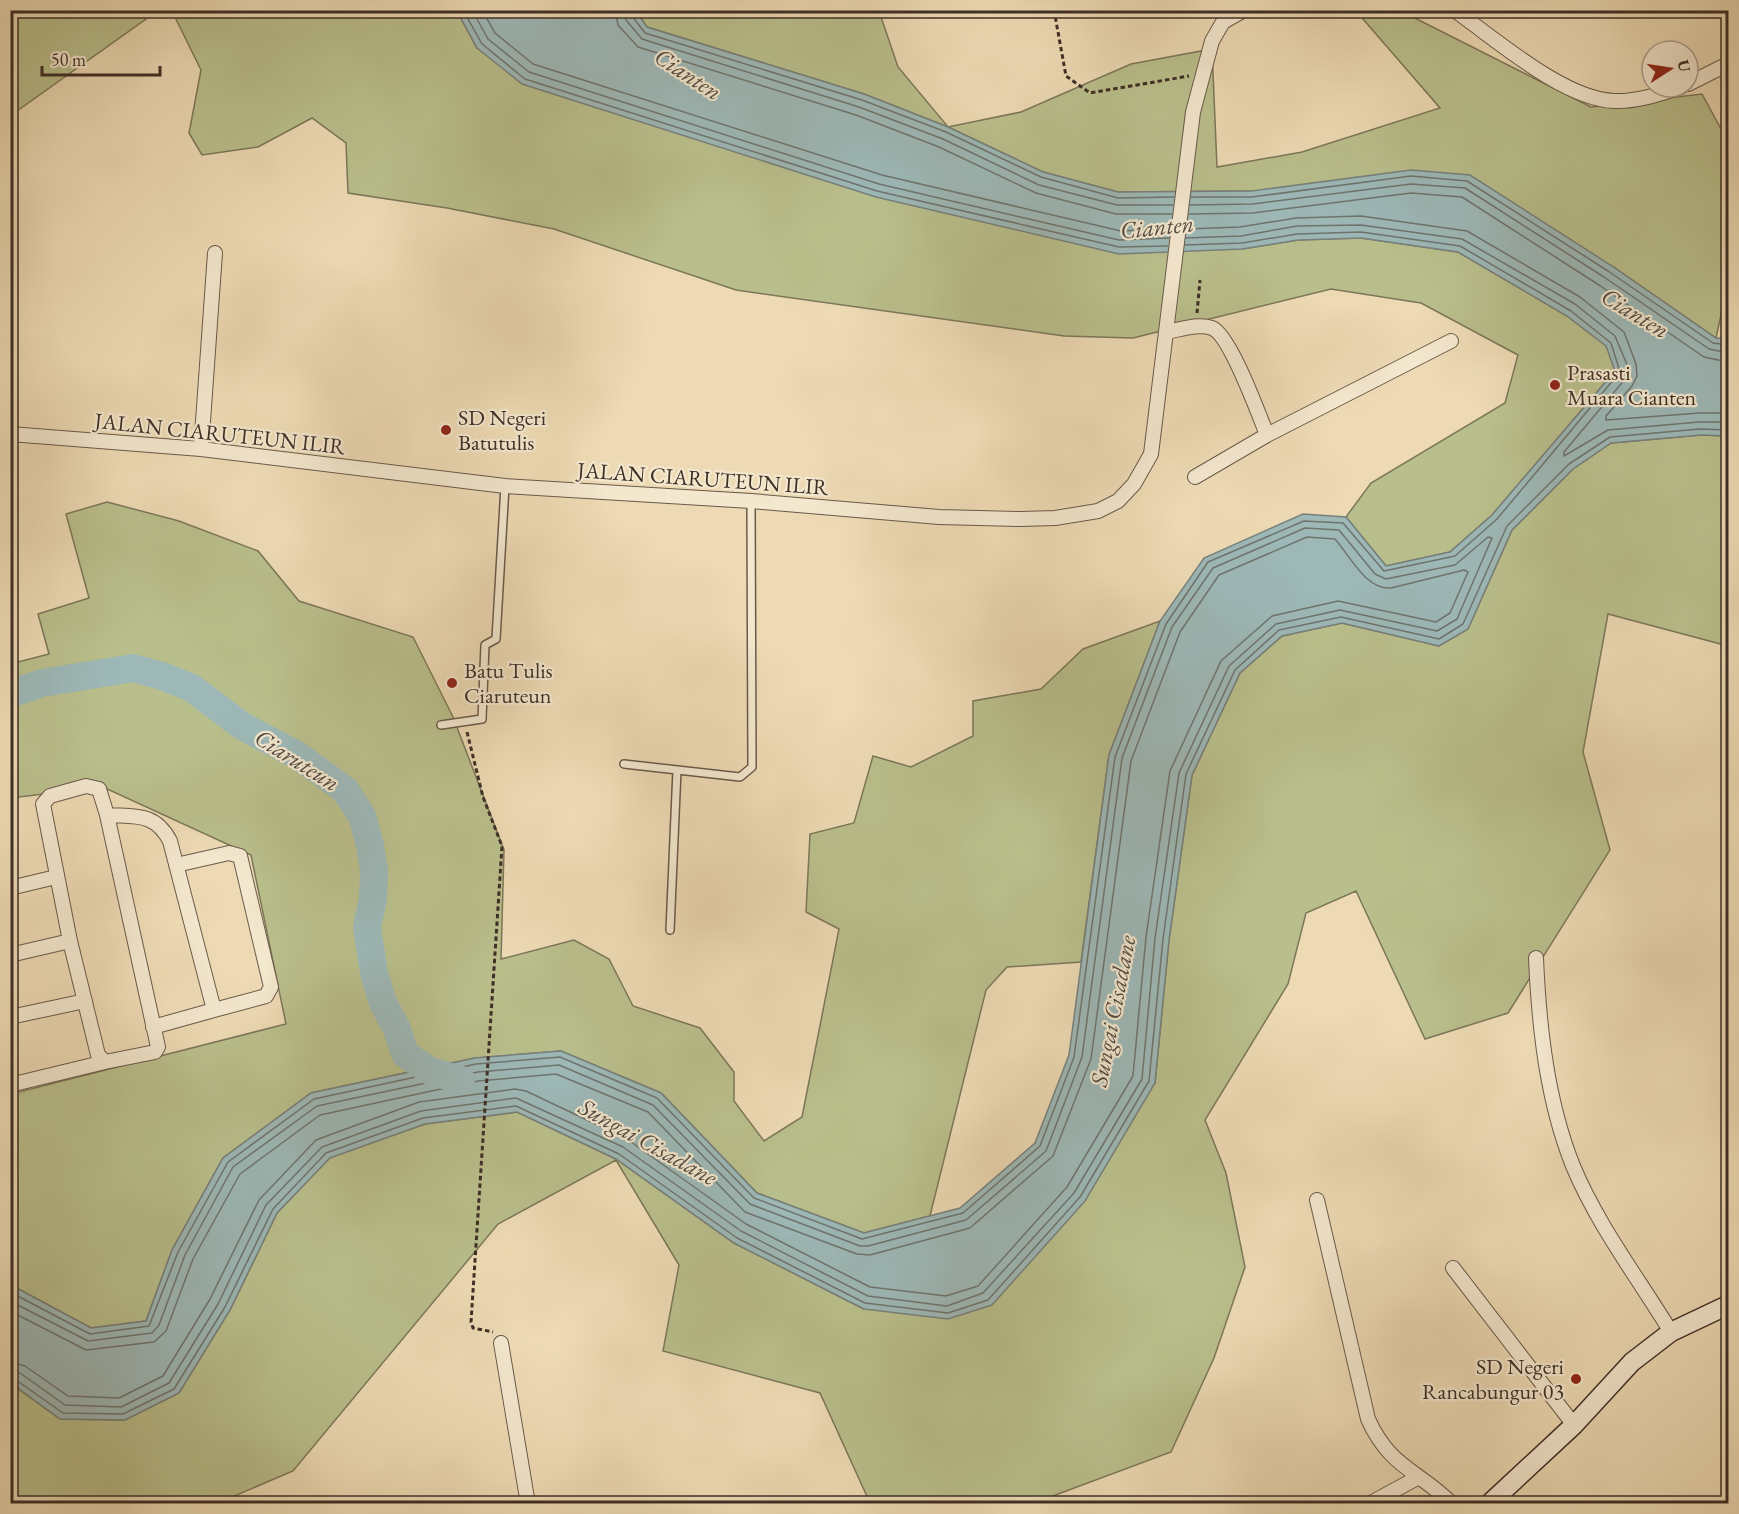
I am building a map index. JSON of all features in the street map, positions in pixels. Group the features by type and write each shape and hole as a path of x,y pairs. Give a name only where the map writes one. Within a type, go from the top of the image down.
{"main road":[{"path":"1489,1503 1574,1425 1632,1362 1671,1332 1728,1305"}],"street":[{"name":"JALAN CIARUTEUN ILIR","path":"10,434 201,449 505,486 751,501 939,517 1055,518 1098,511 1118,501 1134,484 1151,454 1193,111 1212,41 1223,22 1244,10"},
{"path":"1454,10 1564,87 1589,97 1611,101 1640,99"},
{"path":"1700,78 1728,64"},
{"path":"201,449 215,253"},
{"path":"1166,332 1197,327 1214,328 1220,334 1238,366 1267,435"},
{"path":"1195,477 1267,435 1451,341"},
{"path":"10,1085 155,1052 158,1047 107,815 99,789 93,786 50,796 43,804 70,941 98,1055 105,1062"},
{"path":"107,815 153,820 164,829 176,865 214,1010"},
{"path":"153,1028 266,996 271,987 240,856 229,853 176,865"},
{"path":"10,888 56,877"},
{"path":"10,954 70,941"},
{"path":"1536,958 1538,1011 1557,1117 1573,1165 1587,1196 1671,1332"},
{"path":"10,1017 85,1001"},
{"path":"1317,1200 1368,1419 1378,1441 1417,1478 1436,1487 1452,1503"},
{"path":"1453,1268 1574,1425"},
{"path":"501,1343 528,1503"},
{"path":"1369,1503 1417,1478"}],"lane":[{"path":"441,725 482,719 485,645 496,639 505,486"},
{"path":"624,764 740,777 752,767 751,501"},
{"path":"670,930 677,770"}],"path":[{"path":"1054,10 1066,76 1090,93 1202,74"},
{"path":"1197,327 1200,280"},
{"path":"464,722 483,797 502,846 473,1328 496,1332 501,1343"}],"green space":[{"path":"11,10 149,11 146,19 17,111 11,102"},
{"path":"172,11 457,11 477,48 1242,249 1298,240 1361,238 1458,252 1567,316 1607,346 1615,371 1492,515 1450,552 1386,566 1346,517 1371,483 1505,403 1518,355 1421,303 1331,289 1133,338 1064,336 736,290 554,229 447,208 348,193 346,143 312,118 258,147 202,155 189,133 201,70"},
{"path":"636,11 879,11 898,67 948,127 864,94 647,27"},
{"path":"1356,11 1401,11 1591,107 1659,99 1700,99 1702,94 1728,142 1728,283 1716,338 1612,266 1252,191 1118,192 1043,172 948,127 1021,112 1131,64 1212,49 1217,167 1302,152 1440,108"},
{"path":"1701,435 1728,436 1728,646 1608,614 1583,752 1610,850 1508,1013 1425,1039 1356,891 1306,913 1288,984 1205,1120 1226,1173 1245,1267 1214,1358 1171,1452 1034,1503 870,1503 820,1393 663,1351 679,1265 616,1160 498,1224 293,1471 218,1503 11,1503 10,1383 60,1419 125,1420 179,1393 230,1310 277,1213 330,1157 425,1124 517,1112 616,1159 734,1243 864,1309 1155,1083 1169,940 1192,775 1240,673 1282,636 1342,623 1439,646 1468,629 1512,530 1573,469 1611,443"},
{"path":"107,502 179,521 258,551 299,601 413,637 453,717 504,850 501,959 574,940 609,959 633,1006 700,1028 734,1072 734,1101 764,1141 802,1117 839,929 806,912 810,834 854,823 873,756 911,767 973,736 973,701 1041,689 1083,649 1160,621 1109,755 1081,962 1007,967 986,990 930,1216 864,1233 757,1193 661,1093 561,1051 475,1058 311,1093 223,1158 172,1250 146,1321 91,1328 11,1285 11,1094 286,1024 251,855 103,787 11,798 10,664 49,654 38,614 89,598 66,514"}],"water":[{"path":"457,11 636,11 647,27 864,94 948,127 1043,172 1118,192 1252,191 1411,170 1470,175 1612,266 1716,338 1728,339 1728,436 1701,435 1611,443 1573,469 1512,530 1468,629 1439,646 1342,623 1282,636 1240,673 1192,775 1169,940 1155,1083 1085,1201 992,1305 948,1319 864,1309 734,1243 616,1159 517,1112 425,1124 330,1158 277,1213 230,1310 179,1393 125,1420 60,1419 11,1383 11,1285 91,1328 146,1321 172,1250 223,1158 311,1093 475,1058 561,1051 661,1093 757,1193 864,1233 960,1208 1035,1143 1069,1055 1109,755 1160,621 1204,558 1303,514 1346,517 1386,566 1450,552 1492,515 1615,371 1606,346 1567,316 1458,252 1361,238 1298,240 1242,249 1119,254 876,197 522,84 477,48"}],"waterway":[{"name":"Ciaruteun","path":"10,694 42,683 133,668 162,676 192,688 242,726 297,755 345,790 362,816 370,845 374,871 373,899 367,927 374,973 383,1003 397,1029 405,1054 430,1071 461,1080"}],"place":[{"name":"Prasasti Muara Cianten","path":"1555,385"},
{"name":"SD Negeri Batutulis","path":"446,430"},
{"name":"Batu Tulis Ciaruteun","path":"452,683"},
{"name":"SD Negeri Rancabungur 03","path":"1576,1379"}],"water label":[{"name":"Cianten","path":"688,74"},
{"name":"Cianten","path":"1157,227"},
{"name":"Cianten","path":"1635,313"},
{"name":"Sungai Cisadane","path":"1113,1011"},
{"name":"Sungai Cisadane","path":"648,1142"}]}
